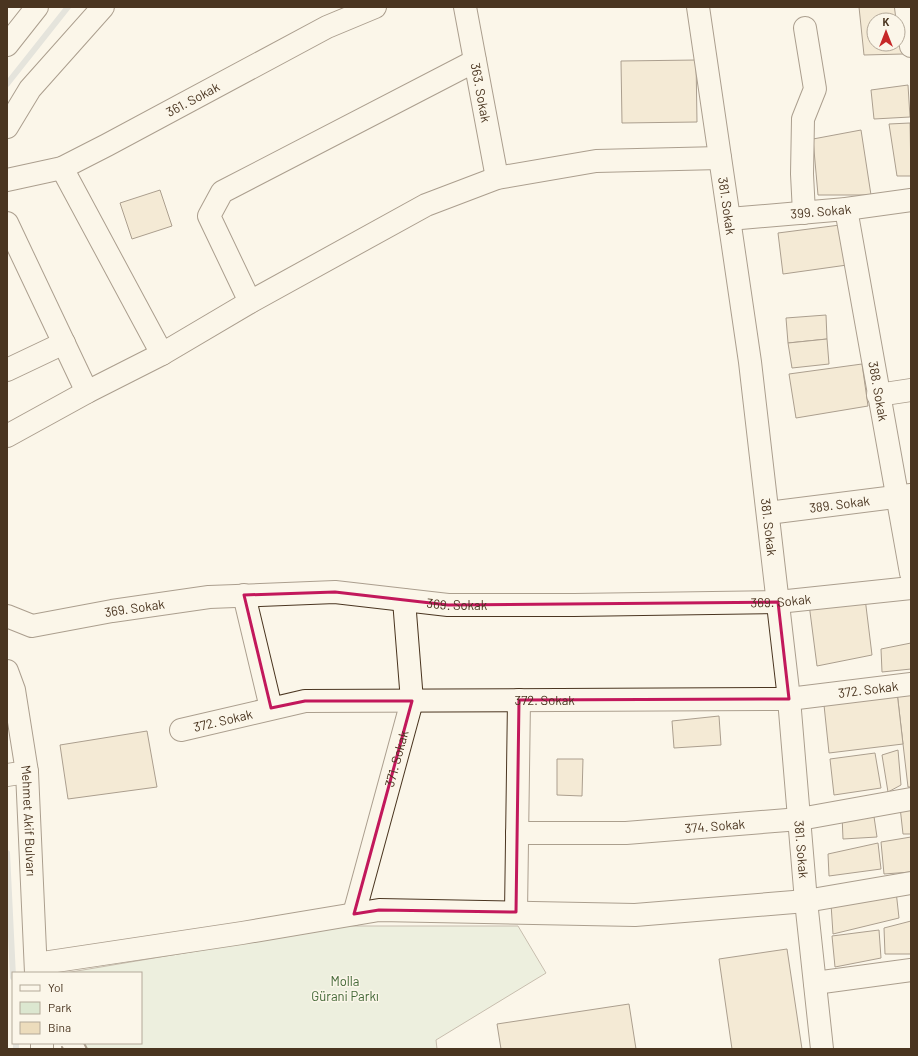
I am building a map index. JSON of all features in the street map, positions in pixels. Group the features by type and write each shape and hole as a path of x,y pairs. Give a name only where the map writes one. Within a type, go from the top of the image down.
{"street":[{"path":"7,45 37,7"},
{"path":"7,127 30,89 103,7"},
{"name":"361. Sokak","path":"7,180 62,168 114,142 327,27 375,7"},
{"name":"381. Sokak","path":"698,7 750,362 768,513 789,699 806,901 822,1049"},
{"path":"906,7 911,46"},
{"name":"363. Sokak","path":"470,8 475,61 497,178"},
{"path":"804,213 802,174 803,119 815,89 805,28"},
{"path":"250,302 209,216 222,192 475,61"},
{"path":"7,436 87,392 162,354 250,302 426,206 497,178 596,162 720,158"},
{"path":"62,168 162,354"},
{"name":"399. Sokak","path":"730,219 846,209 911,200"},
{"name":"388. Sokak","path":"846,209 878,395 904,496 911,573"},
{"path":"7,223 87,392"},
{"path":"7,370 64,343"},
{"path":"878,395 911,390"},
{"name":"389. Sokak","path":"768,513 904,496"},
{"name":"369. Sokak","path":"7,616 32,626 120,610 209,597 335,592 448,605 574,605 778,602 911,588"},
{"path":"244,595 271,708"},
{"name":"371. Sokak","path":"354,914 412,701 404,600"},
{"name":"Mehmet Akif Bulvarı","path":"7,671 14,690 17,773 36,969"},
{"name":"372. Sokak","path":"181,730 305,701 789,699 911,684"},
{"path":"516,912 519,700"},
{"name":"374. Sokak","path":"518,833 626,833 800,819 911,799"},
{"path":"36,969 379,910 635,915 806,901 911,883"},
{"path":"815,983 911,970"}],"highlighted area":[{"path":"335,592 448,605 778,602 789,699 519,700 516,912 379,910 354,914 412,701 305,701 271,708 244,595"}],"green space":[{"name":"Molla Gürani Parkı","path":"345,926 518,926 546,973 436,1040 437,1049 87,1049 84,1044 142,1044 142,972 71,972"}],"building":[{"path":"859,7 898,7 899,12 866,12 866,52 903,52 903,54 864,55"},
{"path":"696,60 697,122 622,123 621,61"},
{"path":"908,85 910,117 874,119 871,90"},
{"path":"910,123 911,176 897,176 889,124"},
{"path":"861,130 871,195 818,195 813,139"},
{"path":"160,190 172,226 132,239 120,203"},
{"path":"840,225 847,265 783,274 778,233"},
{"path":"826,315 827,339 788,343 786,318"},
{"path":"827,339 829,364 792,368 788,343"},
{"path":"862,364 868,406 796,418 789,374"},
{"path":"865,598 872,655 817,666 809,604"},
{"path":"911,643 911,669 882,672 881,649"},
{"path":"911,691 911,787 908,787 897,692"},
{"path":"897,692 903,744 829,753 824,705"},
{"path":"719,716 721,745 674,748 672,721"},
{"path":"147,731 157,787 68,799 60,745"},
{"path":"898,750 901,785 888,792 882,755"},
{"path":"875,753 881,788 834,795 830,759"},
{"path":"557,759 583,759 582,796 557,795"},
{"path":"911,804 911,834 903,834 900,807"},
{"path":"873,810 877,837 843,839 842,815"},
{"path":"911,837 911,872 884,874 881,842"},
{"path":"878,843 881,869 829,876 828,854"},
{"path":"896,891 899,918 833,934 831,904"},
{"path":"911,921 911,954 885,954 884,928"},
{"path":"879,930 881,958 835,967 832,936"},
{"path":"787,949 802,1049 732,1049 719,959"},
{"path":"629,1004 636,1049 501,1049 497,1024"}],"waterway":[{"path":"7,84 68,7"},
{"path":"7,853 13,972"},
{"path":"16,1044 16,1049"}],"wall":[{"path":"84,1044 87,1049"}]}
